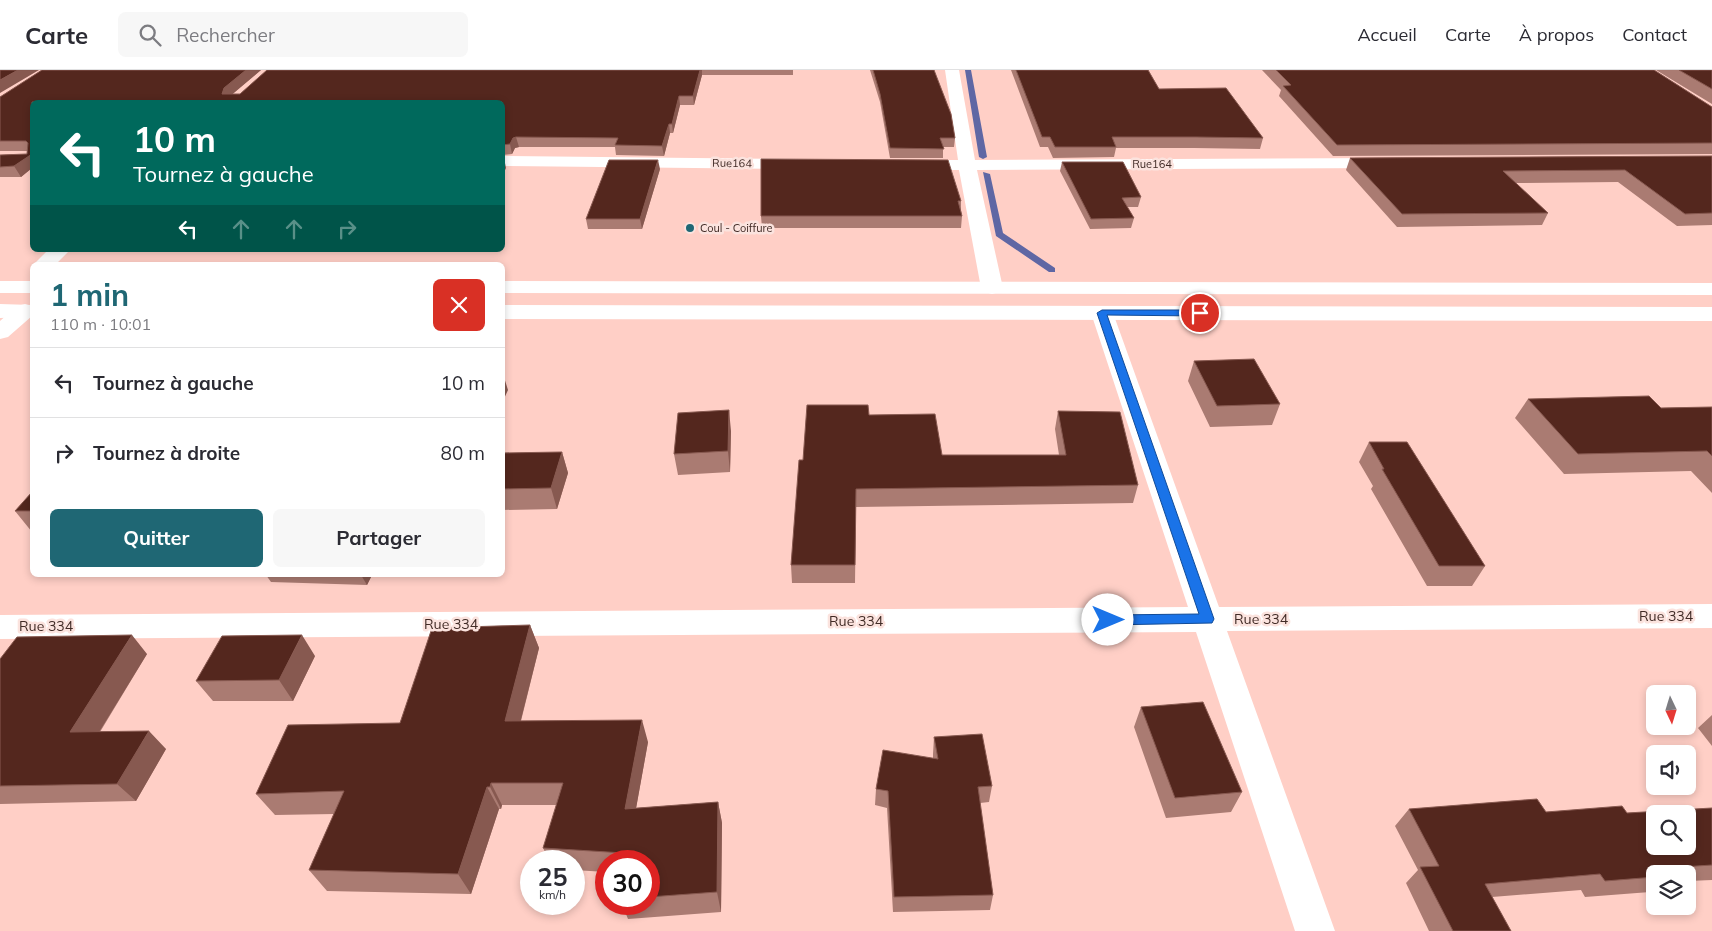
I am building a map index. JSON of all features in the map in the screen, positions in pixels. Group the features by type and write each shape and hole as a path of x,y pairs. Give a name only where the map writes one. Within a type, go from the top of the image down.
{"street":[{"path":"952,70 967,165 992,288"},
{"name":"Rue164","path":"505,161 819,164"},
{"name":"Rue164","path":"898,165 1404,163"},
{"path":"46,262 58,252"},
{"path":"505,287 1712,289"},
{"path":"0,311 29,311"},
{"path":"0,332 29,311"},
{"path":"505,312 1712,314"},
{"path":"1102,313 1315,931"},
{"name":"Rue 334","path":"0,626 1712,616"}],"building":[{"path":"0,70 18,70 0,80"},
{"path":"42,70 246,70 224,88 222,94 240,94 267,70 700,70 693,96 679,96 672,124 669,124 662,146 615,145 618,138 516,137 513,138 510,144 505,145 505,100 30,100 30,155 14,166 0,167 0,155 27,154 28,143 26,141 0,141 0,97"},
{"path":"873,70 934,70 951,114 955,138 940,138 944,149 890,148 880,94"},
{"path":"1016,70 1148,70 1159,89 1226,88 1263,138 1112,137 1116,147 1055,147 1050,137 1042,137"},
{"path":"1276,70 1654,70 1712,107 1712,143 1337,145 1283,86 1291,85"},
{"path":"1679,70 1712,70 1712,89"},
{"path":"1712,156 1712,213 1685,214 1625,170 1503,171 1548,213 1402,214 1350,158"},
{"path":"761,159 948,160 961,201 958,201 962,216 761,216"},
{"path":"609,160 658,160 640,219 586,219"},
{"path":"1062,162 1123,162 1141,197 1122,198 1134,218 1091,219"},
{"path":"1254,359 1280,404 1217,406 1194,361"},
{"path":"1649,396 1661,408 1712,407 1712,456 1707,451 1578,454 1528,399"},
{"path":"807,405 868,405 869,415 935,414 942,455 1066,455 1058,411 1120,412 1138,485 856,489 855,565 791,565 799,460 803,460"},
{"path":"729,410 728,451 674,454 678,413"},
{"path":"1369,442 1407,442 1485,566 1439,566 1382,469 1384,469"},
{"path":"562,452 551,488 505,489 505,453"},
{"path":"30,494 30,511 15,511"},
{"path":"530,625 505,721 642,720 625,809 718,802 717,892 660,896 660,850 595,851 543,848 563,783 491,783 490,787 487,787 458,874 309,870 344,791 256,794 288,725 400,723 432,628"},
{"path":"132,635 70,732 149,731 117,784 0,786 0,659 17,637"},
{"path":"302,635 279,680 196,681 222,636"},
{"path":"1203,702 1242,792 1175,798 1141,707"},
{"path":"982,734 992,786 978,787 993,895 894,897 888,791 876,789 883,750 938,759 934,737"},
{"path":"1537,799 1546,812 1622,806 1627,813 1646,812 1646,855 1696,855 1696,809 1712,808 1712,865 1646,865 1646,878 1605,881 1600,874 1485,884 1511,931 1453,931 1420,867 1439,866 1409,809"}],"waterway":[{"path":"968,70 983,157"},
{"path":"986,174 999,234 1052,270"}],"place":[{"name":"Coul - Coiffure","path":"690,228"}],"route":[{"path":"1108,620 1207,619 1102,313 1200,313"}]}
